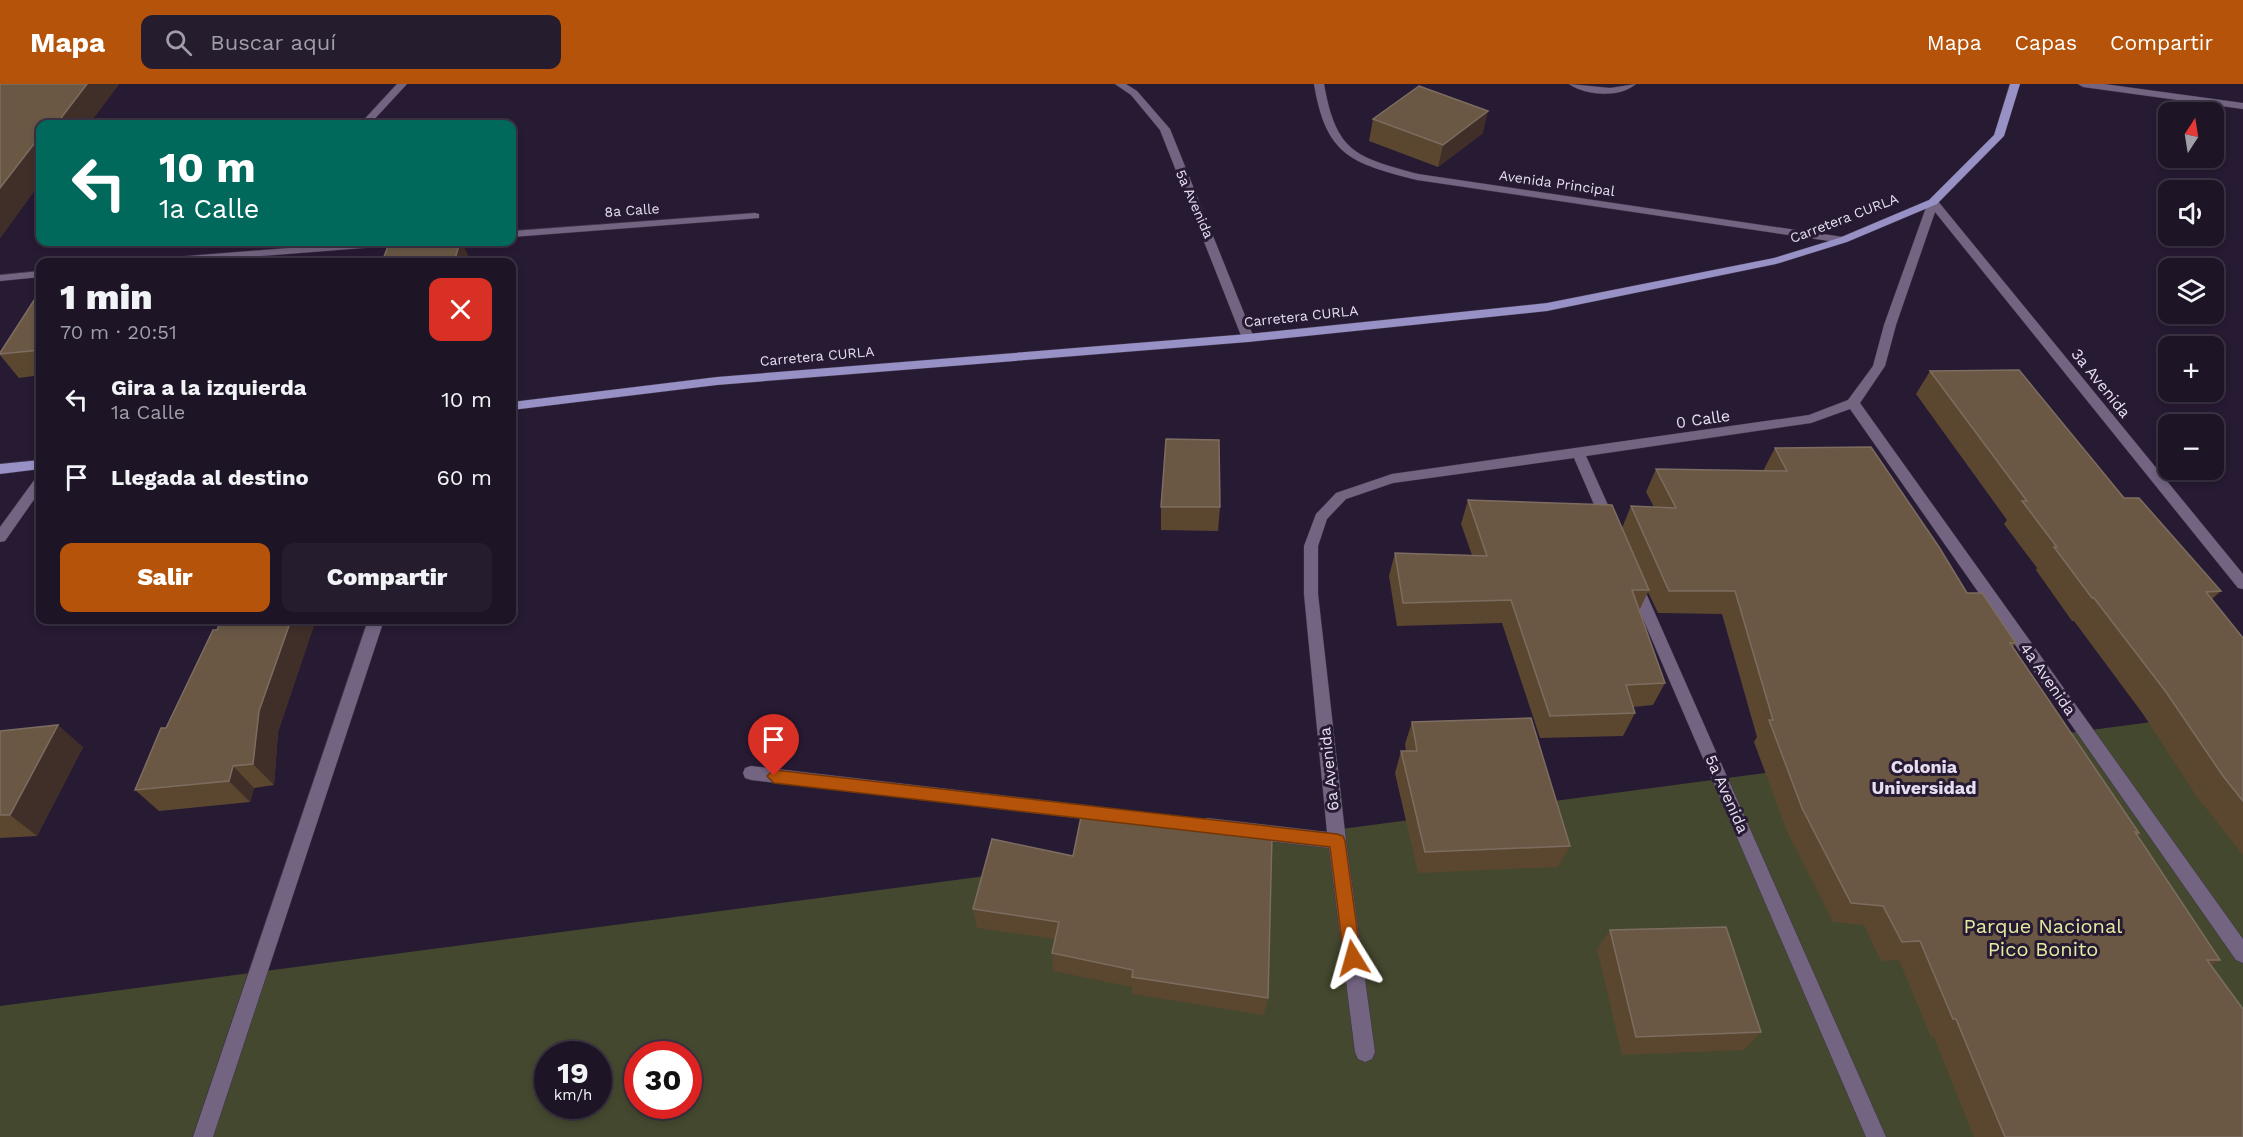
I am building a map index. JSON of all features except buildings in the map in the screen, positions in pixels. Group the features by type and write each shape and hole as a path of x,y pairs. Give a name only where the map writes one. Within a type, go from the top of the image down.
{"main road":[{"name":"Carretera CURLA","path":"516,406 717,381 1248,338 1547,307 1776,261 1843,240 1933,202 1999,136 2015,84"},
{"path":"0,469 36,465"}],"street":[{"path":"368,120 402,84"},
{"name":"5a Avenida","path":"1120,84 1134,93 1165,129 1248,338"},
{"name":"Avenida Principal","path":"1319,84 1323,115 1335,142 1368,163 1417,177 1843,240"},
{"path":"1574,84 1610,91 1623,89 1631,84"},
{"path":"2083,84 2243,106"},
{"path":"1853,403 1879,366 1890,325 1933,202"},
{"name":"3a Avenida","path":"1933,202 2243,584"},
{"name":"8a Calle","path":"516,234 755,216"},
{"path":"241,258 252,246"},
{"path":"188,258 339,246"},
{"path":"0,278 36,274"},
{"name":"0 Calle","path":"1341,496 1392,479 1801,421 1853,403"},
{"name":"4a Avenida","path":"1853,403 2243,954"},
{"path":"1578,452 1616,539"},
{"path":"0,537 36,488"},
{"name":"6a Avenida","path":"1341,496 1321,517 1311,546 1311,594 1337,841 1365,1052"},
{"name":"5a Avenida","path":"1630,572 1876,1137"},
{"path":"203,1137 375,624"},
{"path":"751,773 1114,816"},
{"path":"1185,824 1337,841"}],"green space":[{"name":"Parque Nacional Pico Bonito","path":"2243,710 2243,1137 0,1137 0,1006"}],"district":[{"name":"Colonia Universidad","path":"1924,776"}],"route":[{"path":"774,776 1337,841 1353,958"}]}
